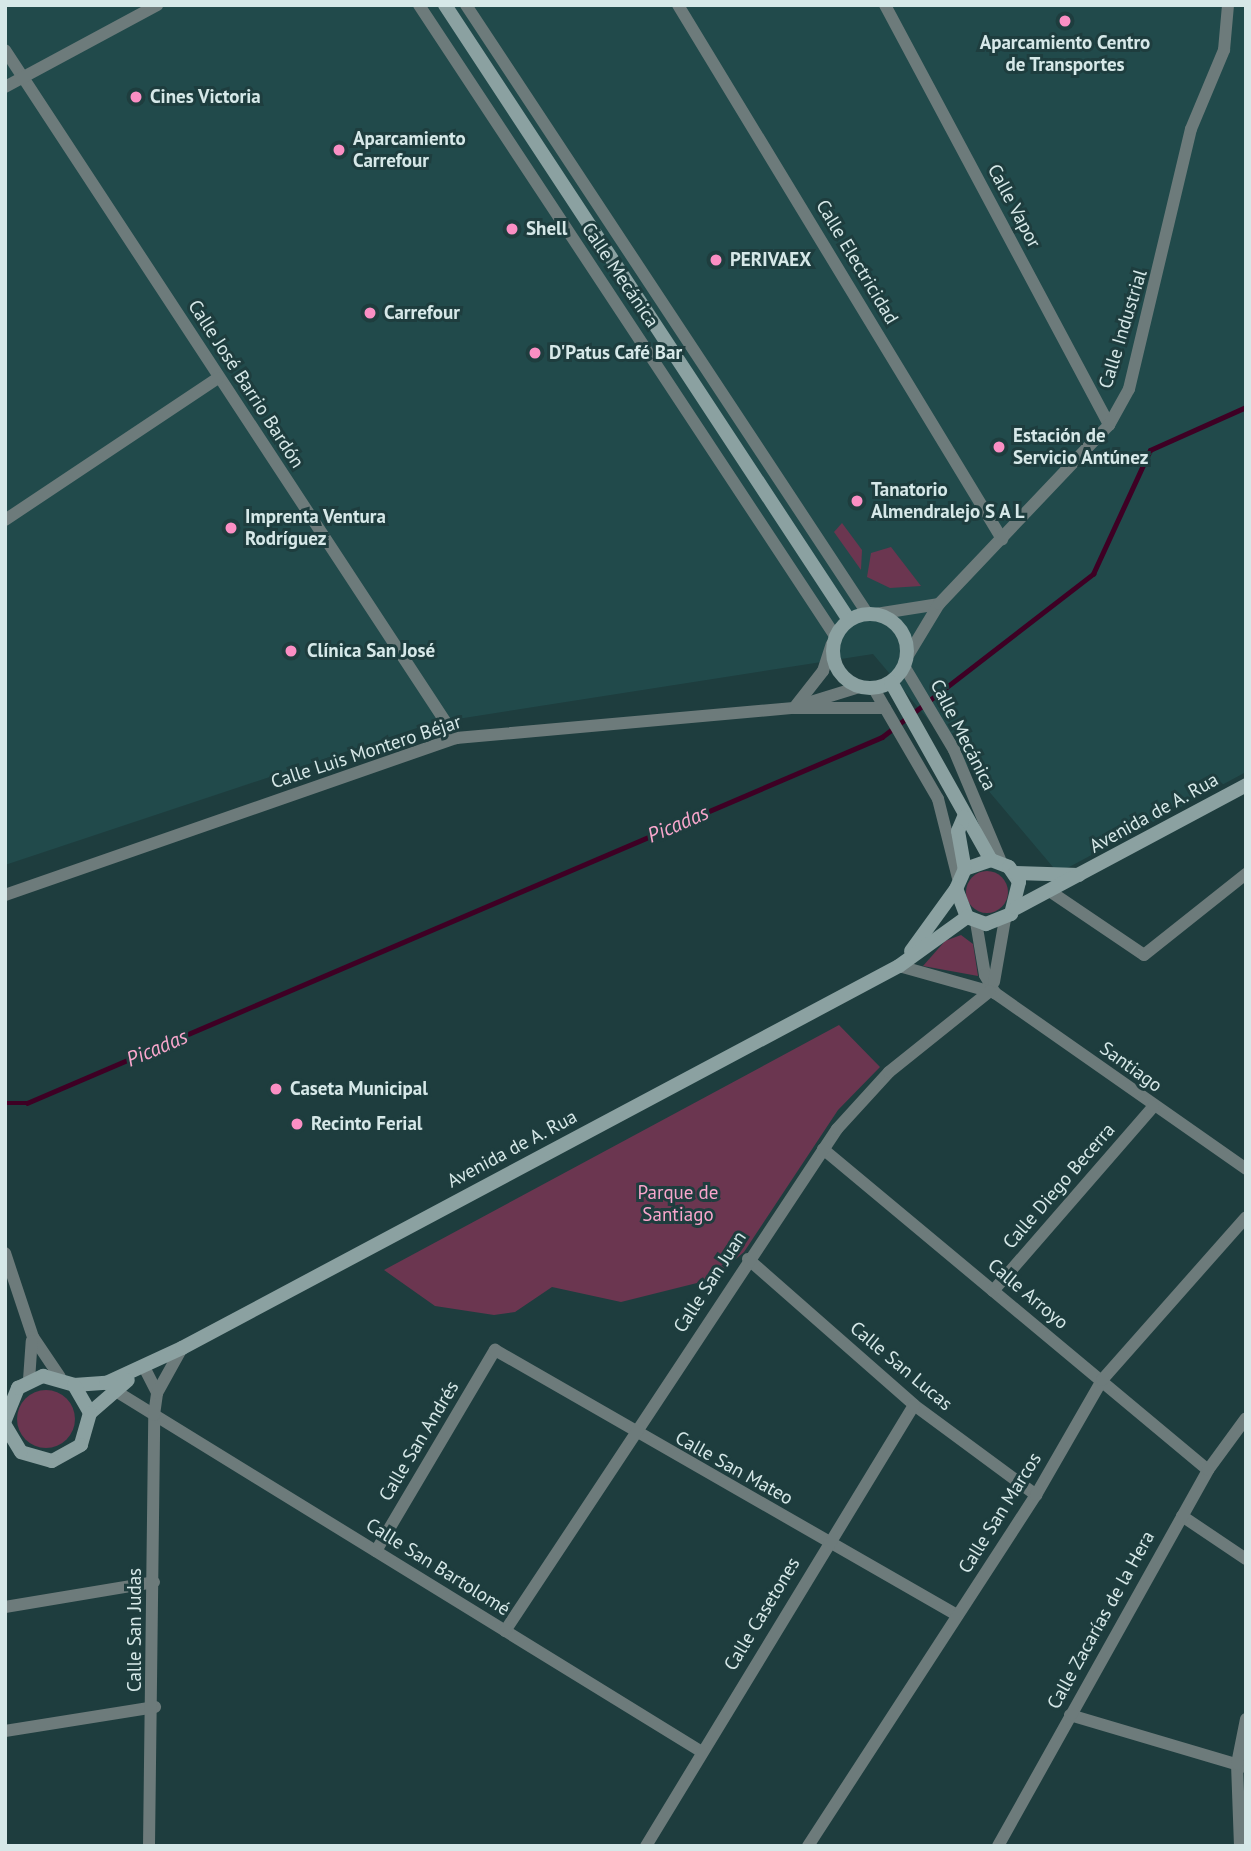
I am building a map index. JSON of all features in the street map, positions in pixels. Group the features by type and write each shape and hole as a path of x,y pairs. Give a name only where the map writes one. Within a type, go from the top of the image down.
{"street":[{"path":"5,87 157,5"},
{"name":"Calle Mecánica","path":"419,5 834,640"},
{"path":"445,5 849,620"},
{"name":"Calle Mecánica","path":"466,5 872,614"},
{"name":"Calle Electricidad","path":"678,5 1002,538"},
{"name":"Calle Vapor","path":"886,5 1109,425"},
{"name":"Calle Industrial","path":"906,662 939,604 1109,425 1129,389 1191,129 1224,50 1228,5"},
{"name":"Calle José Barrio Bardón","path":"5,50 456,738"},
{"path":"5,520 218,378"},
{"path":"794,708 823,671 834,640 849,620 939,604"},
{"path":"866,688 891,682 906,662 897,625 872,614"},
{"path":"834,640 837,671 866,688 888,713 903,734 938,799 993,992"},
{"name":"Calle Mecánica","path":"906,662 931,712 996,861"},
{"path":"891,682 915,720 964,817 996,861 1014,873 1021,891 1016,908 1005,919 994,963 993,992"},
{"name":"Calle Luis Montero Béjar","path":"794,708 866,688"},
{"name":"Calle Luis Montero Béjar","path":"5,895 456,738 794,708 888,713"},
{"name":"Avenida de A. Rua","path":"1016,908 1051,892 1246,785"},
{"path":"960,878 958,831 964,817"},
{"path":"960,878 996,861"},
{"name":"Avenida de A. Rua","path":"1014,873 1080,875"},
{"path":"1051,892 1144,955 1246,874"},
{"name":"Avenida de A. Rua","path":"899,966 960,878"},
{"path":"972,919 1005,919"},
{"name":"Avenida de A. Rua","path":"74,1385 106,1383 182,1348 899,966 972,919"},
{"path":"899,966 993,992"},
{"name":"Santiago","path":"993,992 1153,1107 1246,1169"},
{"name":"Calle San Juan","path":"505,1631 823,1149 889,1072 993,992"},
{"name":"Calle Diego Becerra","path":"993,1291 1153,1107"},
{"name":"Calle Arroyo","path":"823,1149 1208,1470"},
{"name":"Calle San Marcos","path":"807,1846 1036,1495 1102,1380 1246,1217"},
{"path":"5,1253 33,1337 60,1377 74,1385 90,1413 85,1438 68,1456 52,1461 21,1452 5,1452"},
{"name":"Calle San Lucas","path":"748,1259 914,1405 1036,1495"},
{"path":"6,1417 33,1337"},
{"name":"Calle San Judas","path":"149,1846 155,1707 154,1415 157,1393 182,1348"},
{"name":"Calle San Mateo","path":"495,1350 634,1434 957,1615"},
{"name":"Calle San Andrés","path":"376,1551 495,1350"},
{"path":"144,1367 157,1393"},
{"name":"Avenida de A. Rua","path":"90,1413 144,1367"},
{"path":"17,1386 60,1377"},
{"path":"114,1390 138,1399 154,1415"},
{"name":"Calle Casetones","path":"646,1846 827,1542 914,1405"},
{"name":"Calle San Bartolomé","path":"154,1415 702,1752"},
{"name":"Calle Zacarías de la Hera","path":"998,1846 1208,1470 1246,1418"},
{"path":"5,1425 21,1452"},
{"path":"1182,1516 1246,1559"},
{"path":"5,1608 154,1582"},
{"path":"5,1731 155,1707"},
{"path":"1070,1715 1241,1766"},
{"path":"1240,1846 1241,1766 1246,1719"}],"shaded area":[{"path":"5,5 1246,5 1246,772 1058,873 873,654 432,723 5,865"}],"green space":[{"path":"842,523 862,550 861,570 834,532"},
{"path":"891,547 921,586 890,588 867,577 871,553"},
{"path":"987,871 1002,877 1008,892 1002,907 987,913 972,907 966,892 972,877"},
{"path":"961,935 973,944 978,976 923,966 945,941"},
{"name":"Parque de Santiago","path":"839,1025 880,1067 838,1110 744,1252 713,1279 621,1302 552,1287 515,1312 494,1315 435,1306 384,1270"},
{"path":"46,1390 62,1395 70,1403 75,1419 70,1435 62,1443 46,1448 30,1443 22,1435 17,1419 22,1403 30,1395"}],"waterway":[{"name":"Picadas","path":"5,1103 27,1103 882,737 1093,574 1150,450 1246,407"}],"place":[{"name":"Aparcamiento Centro de Transportes","path":"1065,21"},
{"name":"Cines Victoria","path":"136,97"},
{"name":"Aparcamiento Carrefour","path":"339,150"},
{"name":"Shell","path":"512,229"},
{"name":"PERIVAEX","path":"716,260"},
{"name":"Carrefour","path":"370,313"},
{"name":"D'Patus Café Bar","path":"535,353"},
{"name":"Estación de Servicio Antúnez","path":"999,447"},
{"name":"Tanatorio Almendralejo S A L","path":"857,501"},
{"name":"Imprenta Ventura Rodríguez","path":"231,528"},
{"name":"Clínica San José","path":"291,651"},
{"name":"Caseta Municipal","path":"276,1089"},
{"name":"Recinto Ferial","path":"297,1124"}]}
